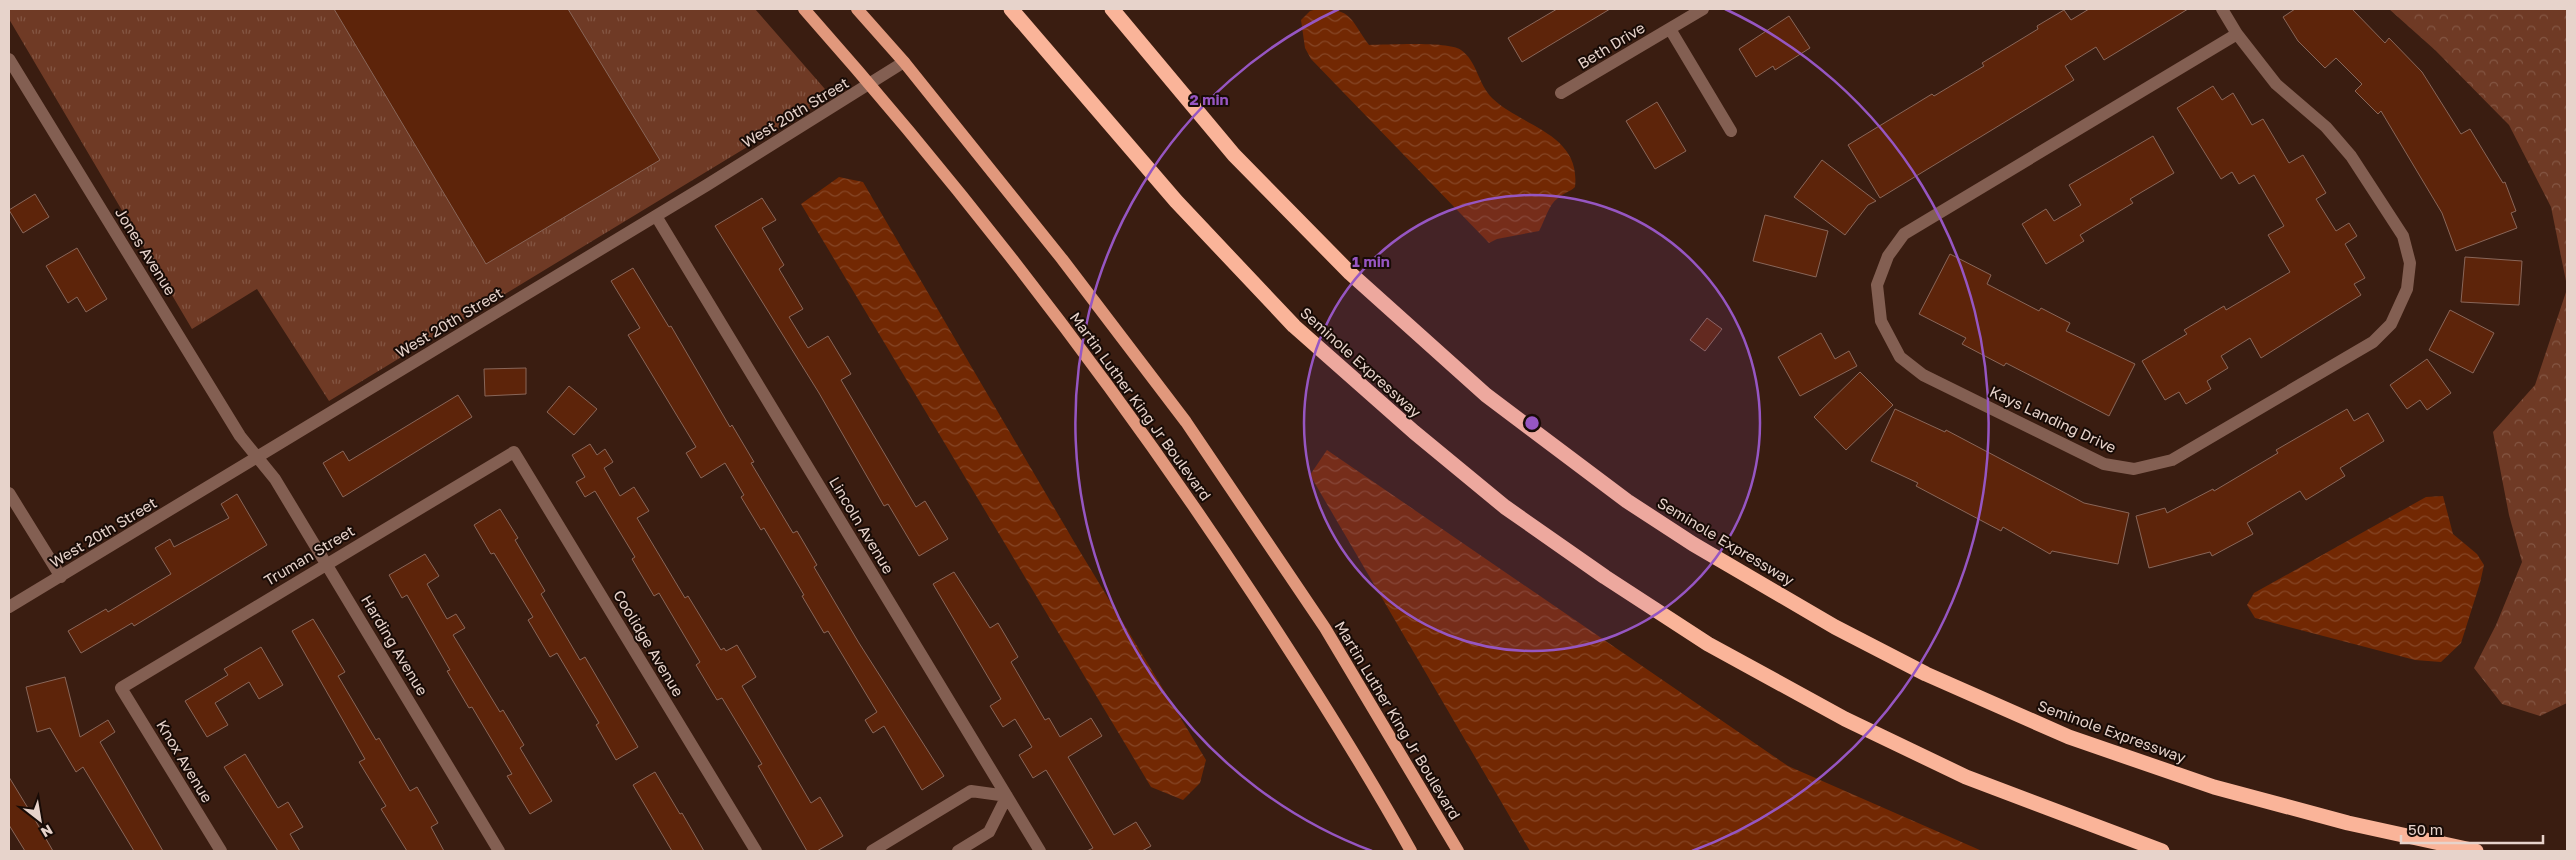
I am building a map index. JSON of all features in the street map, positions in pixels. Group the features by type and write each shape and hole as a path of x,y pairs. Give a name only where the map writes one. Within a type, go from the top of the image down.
{"highway":[{"name":"Seminole Expressway","path":"1011,9 1176,201 1294,326 1414,432 1506,507 1605,577 1708,644 1845,719 1966,778 2162,851"},
{"name":"Seminole Expressway","path":"1112,9 1234,155 1350,273 1486,395 1627,501 1693,544 1835,628 1926,674 2069,737 2214,787 2348,823 2476,851"}],"main road":[{"name":"Martin Luther King Jr Boulevard","path":"804,9 871,84 1091,361 1194,506 1313,686 1411,851"},
{"name":"Martin Luther King Jr Boulevard","path":"857,9 904,62 1062,259 1186,422 1325,628 1458,851"}],"street":[{"name":"Beth Drive","path":"1561,93 1703,9"},
{"name":"Kays Landing Drive","path":"2222,9 2237,34 2276,84 2332,134 2351,156 2403,236 2410,263 2407,289 2391,324 2373,342 2172,460 2134,469 2104,464 1924,375 1900,357 1881,321 1877,285 1888,256 1904,234 2237,34"},
{"path":"1670,29 1731,131"},
{"name":"Jones Avenue","path":"9,59 240,436 258,458"},
{"name":"West 20th Street","path":"9,607 656,216 904,62"},
{"name":"Lincoln Avenue","path":"656,216 1040,851"},
{"name":"Truman Street","path":"121,688 514,452"},
{"name":"Coolidge Avenue","path":"514,452 756,851"},
{"name":"Harding Avenue","path":"258,458 275,479 327,563 499,851"},
{"path":"9,493 61,576"},
{"name":"Knox Avenue","path":"121,688 221,851"},
{"path":"872,851 971,791 1007,796 989,832 958,851"}],"green space":[{"path":"9,9 755,9 831,96 329,401 257,289 192,329 9,19"},
{"path":"2389,9 2567,9 2567,286 2551,207 2509,125 2435,50"},
{"path":"2567,289 2567,703 2540,716 2502,704 2474,668 2496,625 2522,562 2509,515 2493,432 2535,385"}],"water":[{"path":"1329,9 1344,13 1353,22 1369,45 1431,44 1454,47 1461,50 1471,60 1492,98 1504,108 1547,133 1559,143 1569,154 1574,169 1575,187 1555,201 1549,209 1539,231 1497,239 1489,243 1311,59 1305,48 1301,20 1310,11"},
{"path":"839,177 863,182 1076,545 1206,760 1200,783 1183,800 1151,787 801,204"},
{"path":"1327,450 1788,766 1982,851 1530,851 1310,475"},
{"path":"2443,496 2453,534 2477,554 2484,565 2461,643 2441,662 2415,660 2255,618 2247,605 2254,593 2426,497"}],"building":[{"path":"334,9 568,9 660,160 486,264"},
{"path":"1557,9 1610,9 1522,62 1508,38"},
{"path":"2089,9 2188,9 2104,60 2096,47 2065,66 2074,80 1880,198 1848,145 1932,94 1934,96 1984,66 1982,63 2038,29 2037,26 2064,10 2071,20"},
{"path":"2295,9 2352,9 2385,43 2389,38 2422,72 2461,134 2470,129 2503,183 2505,182 2516,211 2511,213 2517,228 2456,251 2442,213 2381,111 2378,114 2355,91 2362,84 2336,58 2325,68 2298,41 2283,17"},
{"path":"1789,16 1810,48 1775,70 1773,66 1756,77 1739,49"},
{"path":"2213,86 2222,100 2233,93 2252,125 2263,119 2289,163 2303,155 2326,193 2316,199 2336,231 2349,223 2357,236 2345,244 2365,278 2354,284 2361,295 2261,358 2250,338 2221,356 2228,368 2207,381 2211,389 2186,404 2179,392 2165,400 2142,361 2187,334 2184,330 2224,306 2226,310 2290,272 2268,235 2284,226 2254,175 2239,184 2232,172 2221,179 2177,108"},
{"path":"1657,102 1686,151 1655,169 1626,121"},
{"path":"2153,136 2174,173 2130,199 2133,203 2080,235 2084,241 2046,264 2022,224 2046,209 2054,221 2081,205 2069,185"},
{"path":"1822,160 1876,201 1868,205 1845,235 1794,197"},
{"path":"35,194 49,217 23,233 9,210"},
{"path":"762,198 776,220 762,228 784,265 779,269 803,309 789,317 808,348 828,336 851,374 841,380 874,436 916,507 925,501 948,539 919,556 888,504 884,506 819,393 715,226"},
{"path":"1765,215 1828,231 1816,277 1753,261"},
{"path":"77,248 107,299 86,312 77,297 68,303 46,266"},
{"path":"1950,254 1991,275 1987,284 2039,311 2041,308 2070,323 2066,331 2135,364 2109,416 2006,363 2004,366 1962,344 1966,338 1919,314"},
{"path":"2465,257 2522,261 2519,305 2461,302"},
{"path":"633,268 669,327 671,326 730,427 732,425 754,462 751,463 793,533 797,531 817,565 814,567 859,643 944,776 922,790 884,726 873,733 865,720 877,712 828,631 824,633 764,528 761,530 741,497 744,495 725,463 701,478 686,453 696,447 628,335 640,328 611,281"},
{"path":"2450,310 2494,333 2473,373 2429,350"},
{"path":"1707,318 1722,329 1705,351 1690,340"},
{"path":"1821,333 1835,359 1849,351 1857,366 1800,396 1778,357"},
{"path":"2427,359 2451,393 2427,410 2420,400 2407,409 2390,385"},
{"path":"526,368 526,394 485,396 484,369"},
{"path":"1860,372 1893,405 1846,450 1814,417"},
{"path":"569,386 597,409 574,435 547,412"},
{"path":"458,395 472,417 343,497 323,463 343,451 349,461"},
{"path":"1895,409 1945,432 1946,430 2084,503 2129,513 2118,564 2052,551 2050,554 2003,527 2001,531 1916,486 1918,483 1871,461"},
{"path":"2347,409 2354,421 2368,413 2384,441 2340,468 2345,476 2306,500 2300,491 2247,523 2253,534 2212,556 2210,552 2149,568 2136,516 2165,508 2167,513 2213,489 2214,491 2278,453 2276,450"},
{"path":"590,444 597,455 605,449 613,462 604,468 620,496 634,487 649,511 637,518 685,598 688,596 721,650 724,648 726,651 737,645 756,677 742,686 811,803 820,797 843,836 817,851 807,851 758,766 762,764 722,698 717,700 696,665 700,662 659,593 654,596 632,559 635,557 595,491 585,497 576,482 585,477 572,455"},
{"path":"237,494 267,545 134,626 132,623 81,653 68,631 106,609 108,612 171,574 155,548 170,539 174,547 229,518 221,504"},
{"path":"500,509 518,538 515,540 545,591 541,594 580,660 585,657 638,747 616,760 596,725 599,723 557,653 550,657 528,620 533,617 494,553 491,554 474,525"},
{"path":"425,554 439,576 427,584 447,619 456,614 465,628 453,635 500,712 503,710 524,745 520,748 552,801 530,814 507,776 512,774 472,707 469,708 447,671 450,670 407,595 402,598 389,575"},
{"path":"954,572 990,628 998,623 1018,657 1011,662 1045,720 1049,718 1060,737 1091,718 1102,736 1068,757 1114,835 1136,822 1151,846 1142,851 1087,851 1093,848 1046,770 1033,778 1019,755 1032,747 1015,719 1003,727 990,706 1001,699 933,584"},
{"path":"313,619 345,672 338,676 376,740 379,738 410,791 417,787 438,823 431,827 444,851 407,851 381,809 386,806 359,762 365,759 292,631"},
{"path":"261,647 283,685 259,699 249,682 215,703 228,725 207,737 185,701 228,675 224,669"},
{"path":"65,677 80,737 108,720 115,732 100,742 163,851 134,851 83,767 76,772 50,728 37,732 26,687"},
{"path":"245,754 278,808 288,802 303,827 290,834 300,851 278,851 224,767"},
{"path":"655,772 704,851 672,851 633,785"},
{"path":"9,777 53,851 25,851 9,825"}]}
